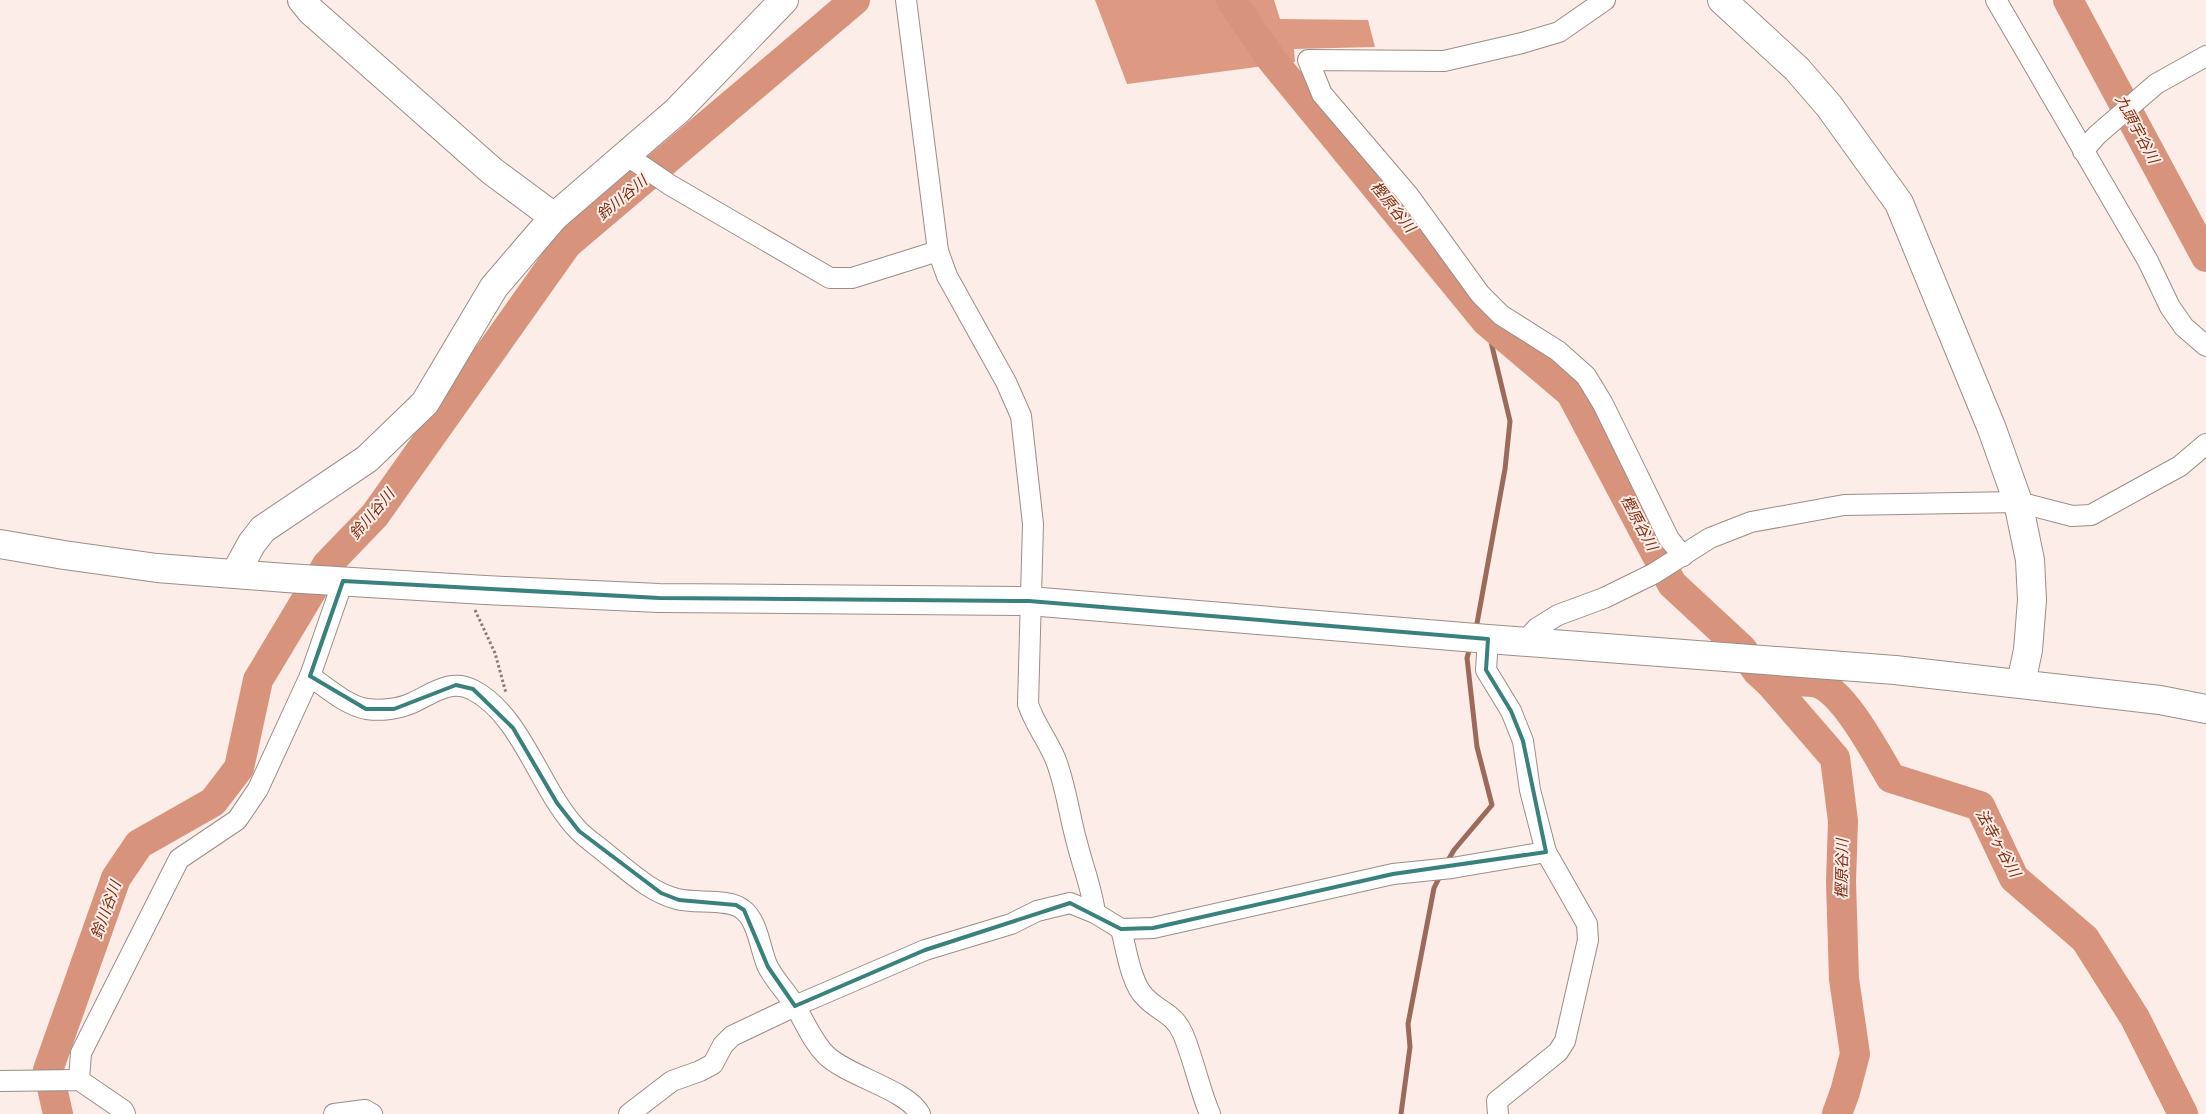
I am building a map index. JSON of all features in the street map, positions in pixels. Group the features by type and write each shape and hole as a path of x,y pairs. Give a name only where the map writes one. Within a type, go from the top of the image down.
{"street":[{"path":"302,0 492,171 554,217"},
{"path":"236,574 252,543 263,529 367,459 425,403 494,287 554,217 632,159 784,0"},
{"path":"906,0 938,251 947,276 1006,382 1021,416 1033,524 1029,601 1028,704 1033,719 1054,757 1063,782 1083,867 1092,894 1095,913"},
{"path":"1605,0 1559,32 1444,62 1308,60 1322,94 1409,196 1480,294 1501,315 1558,351 1586,376 1603,404 1680,558"},
{"path":"1722,0 1796,69 1829,106 1899,203 1992,429 2018,502 2030,560 2032,600 2028,650 2021,683"},
{"path":"1996,0 2148,261 2170,307 2184,327 2206,346"},
{"path":"2083,151 2097,136 2156,84 2206,56"},
{"path":"632,159 670,185 830,278 852,278 938,251"},
{"path":"1524,642 1537,628 1558,614 1604,598 1653,574 1710,538 1751,522 1844,504 2018,502 2072,516 2091,515 2180,466 2206,444"},
{"path":"0,544 64,556 157,568 465,589 659,598 1029,601 1524,642 1895,670 2160,700 2206,709"},
{"path":"75,1080 81,1052 178,859 237,820 258,789 310,676 339,581"},
{"path":"1478,638 1486,670 1511,711 1523,741 1530,790 1546,852 1587,924 1588,940 1565,1041 1558,1052 1497,1101 1498,1114"},
{"path":"310,676 349,702 366,709 394,708 412,704 432,691 456,685 473,689 489,701 513,728 557,803 579,831 645,884 661,894 679,900 736,905 744,910 752,922 768,967 796,1006 808,1031 826,1054 841,1067 905,1099 920,1114"},
{"path":"629,1114 672,1081 713,1064 723,1045 732,1036 925,950 1011,924 1037,911 1070,904 1095,913 1121,929 1152,928 1393,874 1445,869 1546,852"},
{"path":"1121,929 1137,988 1145,998 1172,1016 1183,1034 1201,1094 1210,1114"},
{"path":"0,1081 75,1080 123,1110 125,1114"},
{"path":"334,1114 365,1110 372,1114"}],"path":[{"path":"465,589 495,653 508,698 513,728"}],"highlighted area":[{"path":"343,581 659,598 1029,601 1488,639 1486,670 1511,711 1523,741 1546,852 1393,874 1153,928 1121,929 1070,903 925,950 795,1006 768,967 744,910 736,905 679,900 661,893 579,831 557,803 513,728 473,689 456,685 394,709 366,709 310,676"}],"shaded area":[{"path":"1095,0 1274,0 1280,19 1368,20 1375,47 1294,49 1295,62 1127,84"}],"waterway":[{"name":"鈴川谷川","path":"58,1114 48,1070 116,878 139,844 213,802 239,768 258,680 327,565 375,515 567,244 855,0"},
{"name":"樫原谷川","path":"1231,0 1272,60 1486,321 1571,393 1672,584 1742,649 1757,671 1771,684 1835,758 1843,821 1841,882 1844,979 1855,1054 1837,1114"},
{"name":"九頭宇谷川","path":"2068,0 2206,257"},
{"path":"1476,629 1505,469 1510,421 1486,321"},
{"path":"1447,862 1454,850 1492,805 1477,747 1467,658 1470,647"},
{"name":"法寺ヶ谷川","path":"1771,684 1806,681 1817,683 1827,688 1838,698 1858,724 1891,778 1980,806 2014,878 2085,939 2135,1018 2183,1114"},
{"path":"1401,1114 1410,1047 1408,1024 1434,888 1441,874"}]}
